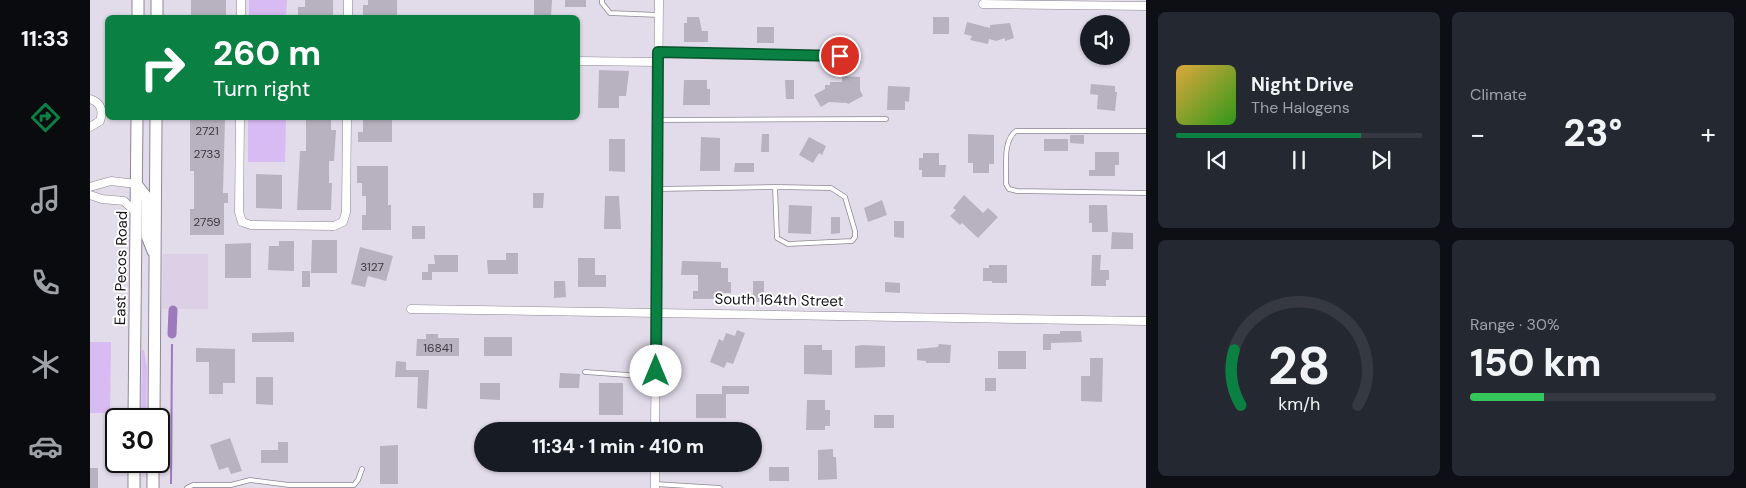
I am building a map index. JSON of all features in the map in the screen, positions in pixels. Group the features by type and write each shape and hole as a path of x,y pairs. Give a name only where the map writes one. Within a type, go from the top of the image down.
{"main road":[{"path":"138,0 138,15"},
{"path":"157,0 157,15"},
{"name":"East Pecos Road","path":"134,408 137,120"},
{"path":"154,408 156,120"},
{"path":"136,184 147,198 147,236 155,255"},
{"path":"136,302 154,303"},
{"path":"134,473 134,488"},
{"path":"153,473 153,488"}],"street":[{"path":"241,0 241,15"},
{"path":"348,0 348,15"},
{"path":"655,422 659,0"},
{"path":"983,4 1146,6"},
{"path":"580,60 658,62"},
{"path":"90,99 99,104 102,112 100,121 90,127"},
{"path":"240,120 239,212 242,222 251,225 325,226 338,225 342,222 346,212 347,120"},
{"path":"90,187 112,181 136,184"},
{"path":"90,195 102,199 124,201 136,213"},
{"name":"South 164th Street","path":"411,309 1146,321"},
{"path":"655,472 655,486"}],"lane":[{"path":"602,0 602,3 610,13 659,15"},
{"path":"658,52 840,56"},
{"path":"658,120 886,119"},
{"path":"1146,131 1016,132 1011,135 1008,142 1006,184 1009,189 1017,191 1146,193"},
{"path":"657,189 775,187 830,188 838,191 845,197 856,231 852,242 788,244 777,238 775,187"},
{"path":"585,372 656,377"},
{"path":"187,488 193,485 231,485 250,480 288,485 354,485 362,468"},
{"path":"655,486 720,488"}],"shaded area":[{"path":"249,0 287,0 286,15 249,15"},
{"path":"248,120 286,120 285,162 248,162"},
{"path":"163,254 208,254 208,309 162,309"},
{"path":"90,342 111,342 110,408 105,408 105,413 90,413"},
{"path":"171,344 173,344 172,484 170,484"},
{"path":"142,350 144,350 147,368 146,408 141,408"}],"building":[{"path":"191,0 226,0 226,15 191,15"},
{"path":"305,0 333,0 333,15 298,15 298,7 305,7"},
{"path":"368,0 397,0 397,15 363,15 363,5 368,5"},
{"path":"534,0 552,0 551,15 534,15"},
{"path":"565,0 586,0 586,7 565,7"},
{"path":"687,17 699,17 702,31 708,31 708,42 684,42 684,23 687,23"},
{"path":"933,17 949,17 949,34 933,34"},
{"path":"967,22 990,28 990,25 1010,23 1014,38 1005,41 1005,38 996,41 989,39 988,44 970,40 972,36 964,34"},
{"path":"757,27 774,27 774,43 757,43"},
{"path":"599,70 629,71 626,96 619,96 619,108 598,108"},
{"path":"842,76 860,77 860,90 863,96 848,104 829,102 821,107 814,95 825,89 825,85 830,85 830,82 842,82"},
{"path":"684,80 707,80 707,89 710,89 710,105 683,105"},
{"path":"785,80 794,80 794,99 786,99"},
{"path":"1091,84 1115,86 1115,92 1117,92 1115,111 1097,109 1098,95 1090,94"},
{"path":"888,86 910,87 909,102 905,101 905,110 887,110"},
{"path":"190,120 225,120 223,193 228,193 228,203 224,203 224,235 190,235 190,209 194,209 194,171 190,171"},
{"path":"306,120 331,120 331,130 336,130 334,161 329,161 329,183 332,183 331,210 297,210 300,151 306,151"},
{"path":"363,120 392,120 392,142 358,142 358,132 363,132"},
{"path":"762,134 769,134 769,152 761,152"},
{"path":"968,134 994,135 994,164 989,164 989,173 973,173 973,163 968,163"},
{"path":"1070,135 1084,135 1084,144 1070,143"},
{"path":"701,137 720,138 720,171 700,171"},
{"path":"809,137 826,146 822,155 819,153 813,163 799,155"},
{"path":"609,139 625,139 625,172 609,171"},
{"path":"1044,139 1068,139 1068,151 1044,151"},
{"path":"1095,152 1119,152 1119,165 1115,165 1115,176 1089,176 1089,170 1095,170"},
{"path":"923,153 939,153 939,165 946,165 945,177 922,177 922,170 919,170 919,158 923,158"},
{"path":"735,163 754,163 754,172 734,172"},
{"path":"357,166 388,166 388,205 391,205 391,230 362,230 362,215 366,215 366,196 362,196 362,183 357,183"},
{"path":"256,174 282,175 282,209 256,208"},
{"path":"533,193 544,193 543,208 533,208"},
{"path":"964,195 983,213 988,208 998,217 978,238 962,223 960,225 950,216 956,210 953,208"},
{"path":"605,196 619,196 621,229 604,229"},
{"path":"882,200 887,215 868,222 864,208"},
{"path":"789,205 812,206 811,234 788,233"},
{"path":"1089,205 1107,205 1108,232 1092,232 1092,223 1089,223"},
{"path":"831,217 840,217 840,233 831,234"},
{"path":"894,221 904,221 904,238 894,237"},
{"path":"412,226 425,226 425,239 412,239"},
{"path":"1112,232 1133,233 1133,249 1111,249"},
{"path":"312,240 337,240 337,273 311,273"},
{"path":"279,241 294,241 294,271 268,270 269,246 279,246"},
{"path":"251,243 251,278 225,278 225,244"},
{"path":"360,247 393,256 386,281 368,276 365,287 351,284"},
{"path":"506,253 518,253 518,274 488,274 487,260 506,260"},
{"path":"434,255 458,255 458,272 432,272 432,280 422,280 422,272 428,272 428,264 435,264"},
{"path":"1092,255 1101,255 1100,270 1109,270 1109,280 1106,280 1106,286 1091,286"},
{"path":"578,258 595,258 595,275 606,275 606,287 578,287"},
{"path":"682,261 721,262 721,268 728,268 728,282 731,282 731,293 724,293 724,299 693,299 693,291 698,291 698,275 681,275"},
{"path":"989,265 1007,265 1007,283 983,281 983,268 989,268"},
{"path":"302,271 310,271 310,287 302,287"},
{"path":"554,281 565,281 566,297 554,298"},
{"path":"753,281 764,281 764,302 753,302"},
{"path":"885,282 900,283 900,293 885,292"},
{"path":"737,330 745,333 733,364 727,362 724,368 710,362 719,339 723,341 726,333 735,336"},
{"path":"1060,331 1081,331 1082,342 1051,343 1051,350 1043,350 1043,334 1060,334"},
{"path":"294,332 294,342 252,342 252,333"},
{"path":"426,334 438,334 438,338 459,338 459,356 416,356 417,339 426,339"},
{"path":"484,337 512,337 512,356 484,356"},
{"path":"939,344 951,345 950,363 926,363 926,361 917,360 917,349 938,347"},
{"path":"804,345 822,345 822,350 832,350 832,375 804,374"},
{"path":"855,346 885,346 885,367 855,368"},
{"path":"196,348 235,349 235,383 223,383 223,394 209,394 209,362 196,362"},
{"path":"998,351 1026,351 1026,369 998,369"},
{"path":"1090,358 1103,358 1102,402 1081,401 1081,376 1090,376"},
{"path":"396,361 406,362 406,370 429,370 427,409 417,408 418,377 395,377"},
{"path":"560,373 580,374 579,388 559,388"},
{"path":"256,377 273,377 273,405 256,404"},
{"path":"985,378 996,378 996,391 985,391"},
{"path":"480,383 500,383 500,400 480,399"},
{"path":"599,383 623,383 623,415 599,415"},
{"path":"722,386 749,386 749,394 726,394 726,418 696,418 696,394 722,394"},
{"path":"807,400 825,400 825,410 830,410 830,426 825,426 825,430 806,430"},
{"path":"874,415 894,415 894,428 874,428"},
{"path":"230,438 242,471 231,474 228,467 219,470 210,445"},
{"path":"278,442 288,442 288,463 261,463 261,450 278,450"},
{"path":"398,445 398,484 380,484 380,446"},
{"path":"833,449 833,457 836,457 837,479 818,480 818,450"},
{"path":"769,467 789,467 789,481 769,481"},
{"path":"90,468 98,468 98,488 90,488"}],"waterway":[{"path":"172,334 173,310"}],"route":[{"path":"656,371 658,52 840,56"}]}
